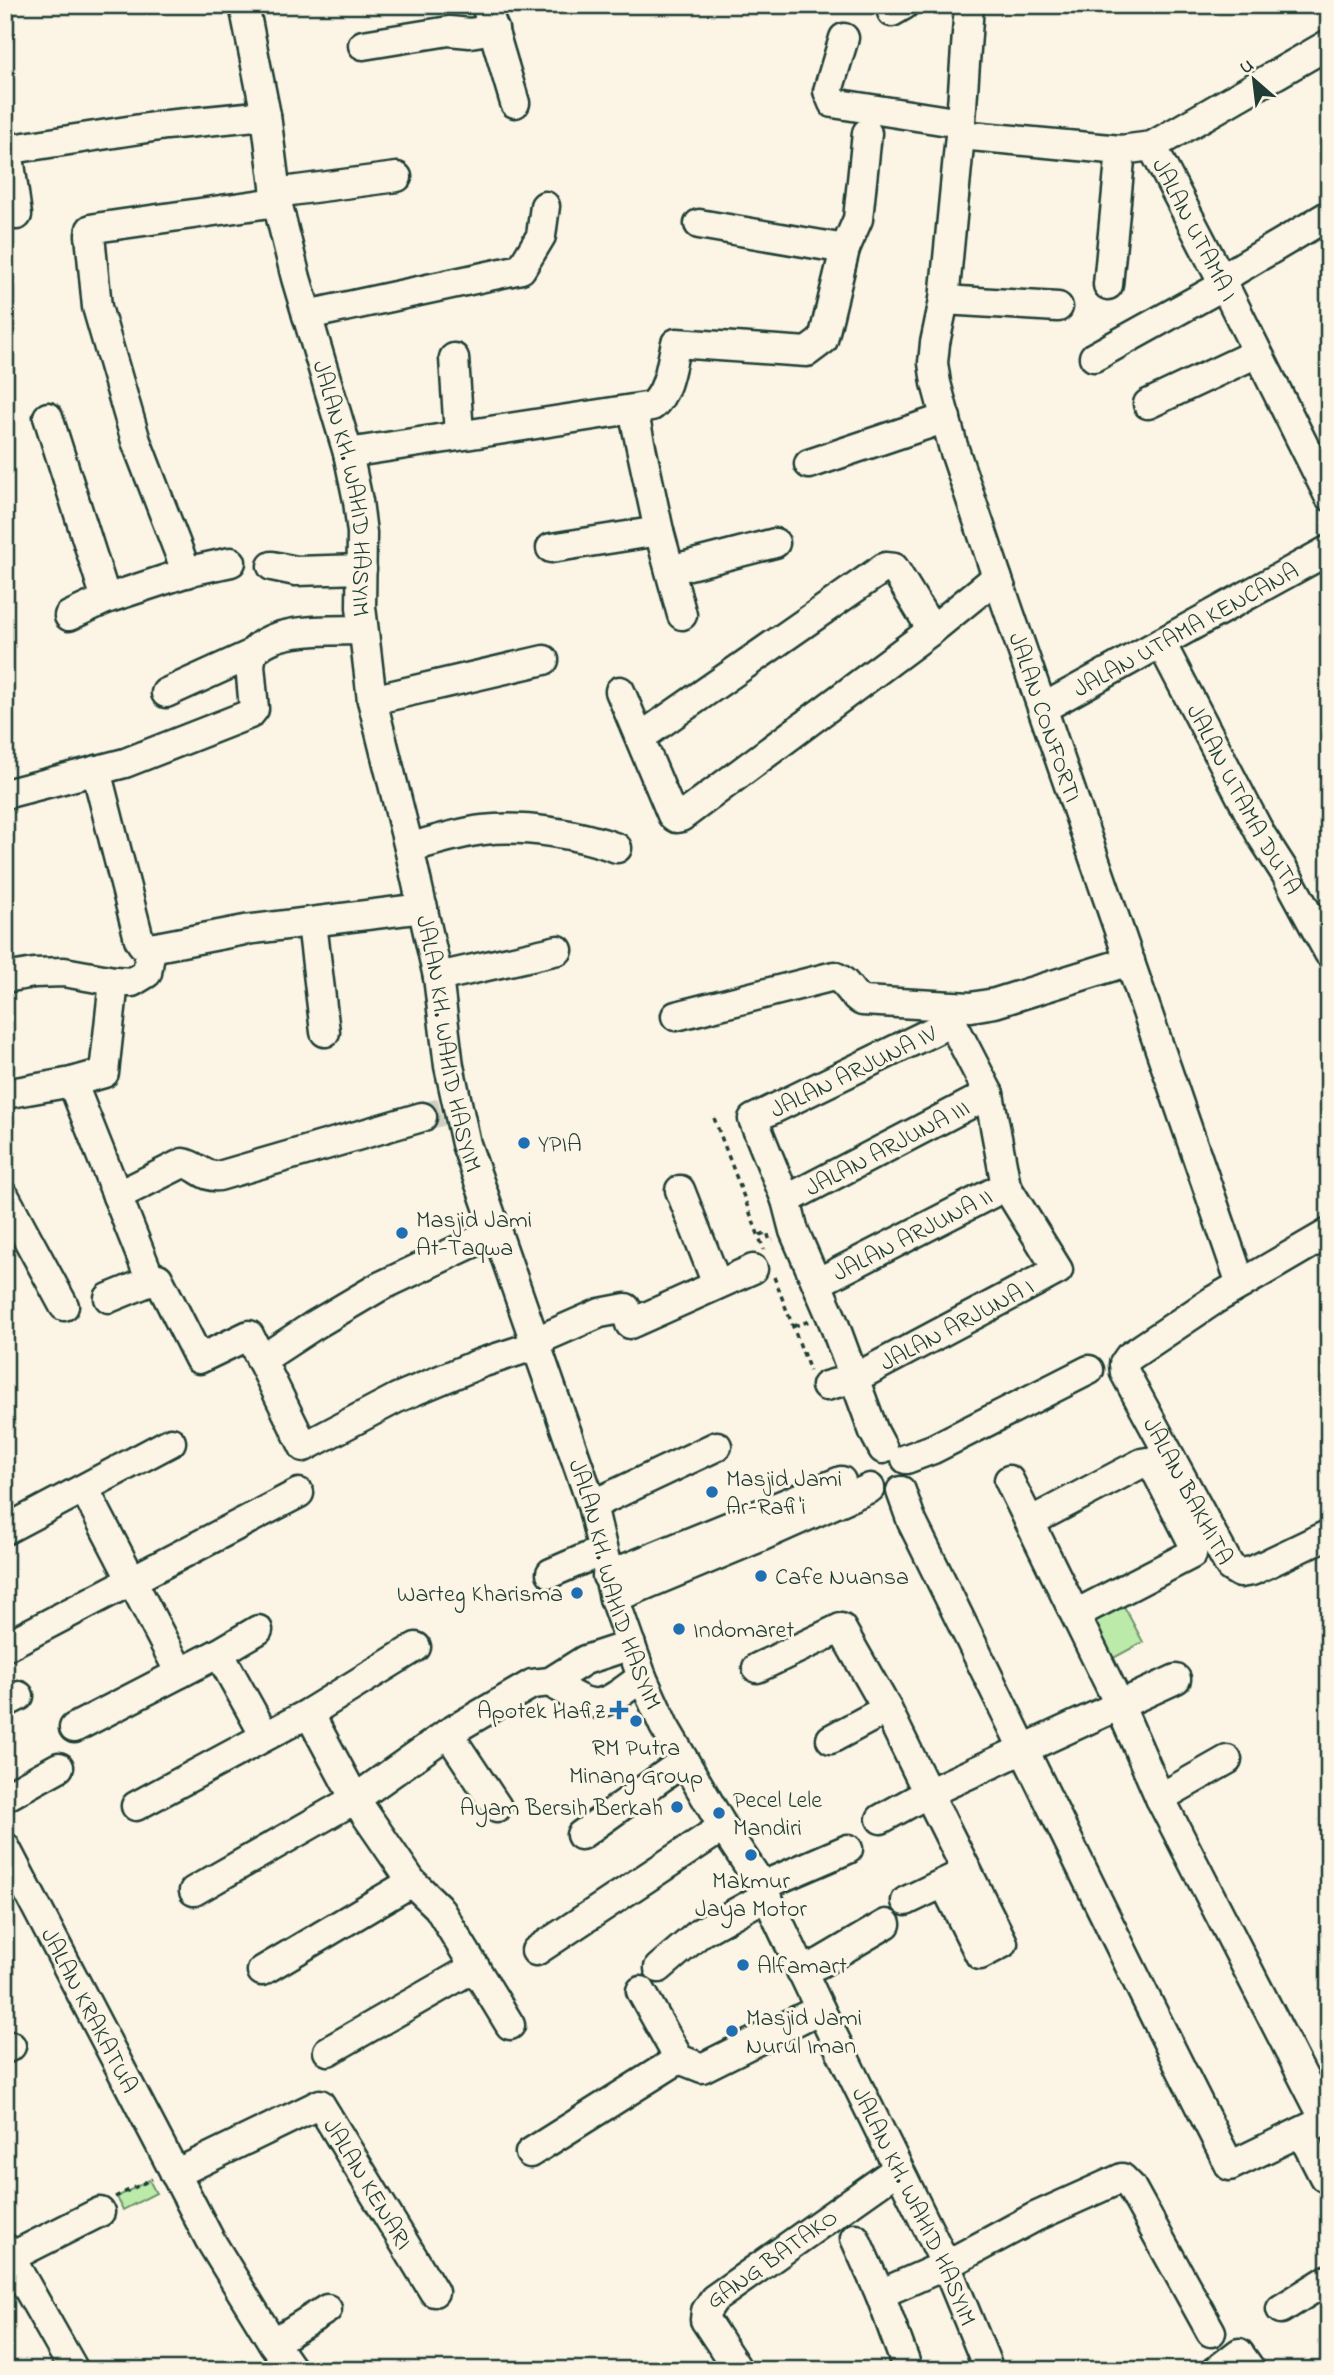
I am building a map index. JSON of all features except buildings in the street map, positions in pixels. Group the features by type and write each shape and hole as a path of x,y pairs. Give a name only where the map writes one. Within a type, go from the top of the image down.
{"street":[{"name":"JALAN KH. WAHID HASYIM","path":"244,5 266,116 276,197 307,315 348,453 362,533 363,630 372,700 438,978 440,1112 466,1144 592,1505 608,1575 642,1677 664,1727 764,1891 946,2265 989,2370"},
{"name":"JALAN CONFORTI","path":"969,5 944,300 934,343 936,383 997,577 1241,1284"},
{"path":"363,45 449,31 470,33 490,17 515,103"},
{"path":"844,38 828,91 833,103 960,129 1121,150 1152,146"},
{"name":"JALAN UTAMA I","path":"1329,44 1152,146 1329,496"},
{"path":"17,215 6,150 166,125 266,116"},
{"path":"348,453 652,406 664,390 676,343 807,352 815,348 823,340 845,249 858,219 867,133"},
{"path":"1108,285 1121,150"},
{"path":"187,573 136,441 97,307 91,229 397,177"},
{"path":"307,315 521,269 541,236 545,206"},
{"path":"1094,357 1329,215"},
{"path":"699,224 845,249"},
{"path":"944,300 1058,307"},
{"path":"1148,404 1257,353"},
{"path":"454,358 459,434"},
{"path":"633,410 659,531 682,615"},
{"path":"48,417 106,599"},
{"path":"809,464 946,418"},
{"path":"551,548 659,531"},
{"path":"670,570 775,543"},
{"name":"JALAN UTAMA KENCANA","path":"1043,708 1329,550"},
{"path":"69,616 106,599 216,564 231,562"},
{"path":"272,566 296,571 362,569"},
{"path":"641,737 885,567 894,568 932,630"},
{"path":"621,691 672,815 681,817 932,630 997,577"},
{"path":"5,794 125,763 250,714 254,709 250,665 252,654 257,647 295,633 363,630"},
{"name":"JALAN UTAMA DUTA","path":"1161,643 1261,835 1286,874 1329,953"},
{"path":"166,693 252,654"},
{"path":"372,700 544,660"},
{"path":"96,771 139,939 150,948 245,930 423,908"},
{"path":"409,848 483,830 509,828 600,841 617,848"},
{"path":"312,923 325,1032"},
{"path":"5,978 64,972 132,982 147,974 150,948"},
{"path":"438,978 558,950"},
{"path":"676,1016 834,976 846,982 862,1001 971,1007 995,1003 1130,961"},
{"path":"5,1094 72,1083 104,1073 114,981"},
{"name":"JALAN ARJUNA IV","path":"786,1200 753,1119 952,1022 989,1094"},
{"path":"72,1083 151,1281"},
{"path":"989,1094 1006,1186"},
{"name":"JALAN ARJUNA III","path":"786,1200 989,1094"},
{"path":"117,1196 183,1163 209,1176 219,1175 440,1112"},
{"name":"JALAN ARJUNA I","path":"826,1386 855,1378 1058,1270 1006,1186"},
{"name":"JALAN ARJUNA II","path":"817,1283 1006,1186"},
{"path":"680,1190 717,1284"},
{"path":"5,1197 64,1306"},
{"path":"786,1200 794,1231 817,1283 826,1324 855,1378 886,1467 1157,2024 1230,2166 1325,2120 1160,1798 1119,1704 1009,1480"},
{"path":"261,1360 379,1287 496,1232"},
{"path":"1241,1284 1329,1233"},
{"path":"109,1298 158,1278 199,1359 248,1335 304,1447 397,1398 537,1343 600,1313 626,1308 630,1324 753,1269"},
{"name":"JALAN BAKHITA","path":"1241,1284 1129,1356 1124,1364 1125,1373 1230,1567 1240,1573 1252,1571 1329,1534"},
{"path":"551,1573 608,1575 754,1529 886,1467 933,1449 1089,1370"},
{"path":"9,1520 85,1490 171,1442"},
{"path":"592,1505 717,1446"},
{"path":"1030,1522 1142,1463 1149,1462 1193,1543 1192,1554 1076,1614"},
{"path":"85,1490 180,1673"},
{"path":"6,1646 299,1493"},
{"path":"757,1668 841,1628 887,1710 928,1793 955,1878 906,1901"},
{"path":"74,1728 258,1630"},
{"path":"194,1891 355,1799 448,1734 533,1684 550,1682 585,1660 631,1645"},
{"path":"136,1806 309,1713 416,1647"},
{"path":"219,1653 265,1736"},
{"path":"550,1682 582,1702 608,1703 642,1677"},
{"path":"881,1819 1024,1747 1176,1679"},
{"path":"831,1739 887,1710"},
{"path":"309,1713 355,1799 412,1882 438,1907 510,2025"},
{"path":"448,1734 497,1807"},
{"path":"581,1835 684,1760"},
{"path":"1160,1798 1227,1760"},
{"path":"5,1797 59,1767"},
{"path":"536,1951 723,1827"},
{"name":"JALAN KRAKATUA","path":"5,1847 210,2240 272,2343 292,2370"},
{"path":"659,1968 701,1931 764,1891 848,1849"},
{"path":"261,1972 412,1882"},
{"path":"801,1971 820,1963 886,1924"},
{"path":"328,2051 475,1967"},
{"path":"641,1991 679,2059 702,2068 820,2009"},
{"path":"530,2153 679,2059"},
{"name":"JALAN KENARI","path":"175,2174 320,2104 434,2292"},
{"path":"1301,2132 1324,2177"},
{"name":"GANG BATAKO","path":"738,2370 705,2320 706,2311 714,2299 898,2169"},
{"path":"880,2294 946,2265 1035,2217 1122,2178 1131,2187 1211,2332"},
{"path":"74,2370 7,2255 100,2212"},
{"path":"855,2238 880,2294 905,2362"},
{"path":"1281,2309 1329,2279"},
{"path":"272,2343 327,2309"},
{"path":"1217,2370 1239,2353 1251,2370"}],"path":[{"path":"759,1236 767,1232 770,1241"},
{"path":"100,2212 101,2204 160,2175 175,2174"}],"green space":[{"path":"1119,1597 1143,1642 1110,1660 1085,1615"},
{"path":"149,2180 156,2193 123,2210 117,2197"}],"tunnel":[{"path":"422,1117 441,1112"}],"place":[{"name":"YPIA","path":"524,1143"},
{"name":"Masjid Jami At-Taqwa","path":"402,1233"},
{"name":"Masjid Jami Ar-Rafi'i","path":"712,1492"},
{"name":"Cafe Nuansa","path":"761,1576"},
{"name":"Warteg Kharisma","path":"577,1593"},
{"name":"Indomaret","path":"679,1629"},
{"name":"Apotek Hafiz","path":"619,1710"},
{"name":"RM Putra Minang Group","path":"636,1721"},
{"name":"Ayam Bersih Berkah","path":"677,1807"},
{"name":"Pecel Lele Mandiri","path":"719,1813"},
{"name":"Makmur Jaya Motor","path":"751,1855"},
{"name":"Alfamart","path":"743,1965"},
{"name":"Masjid Jami Nurul Iman","path":"732,2031"}]}
